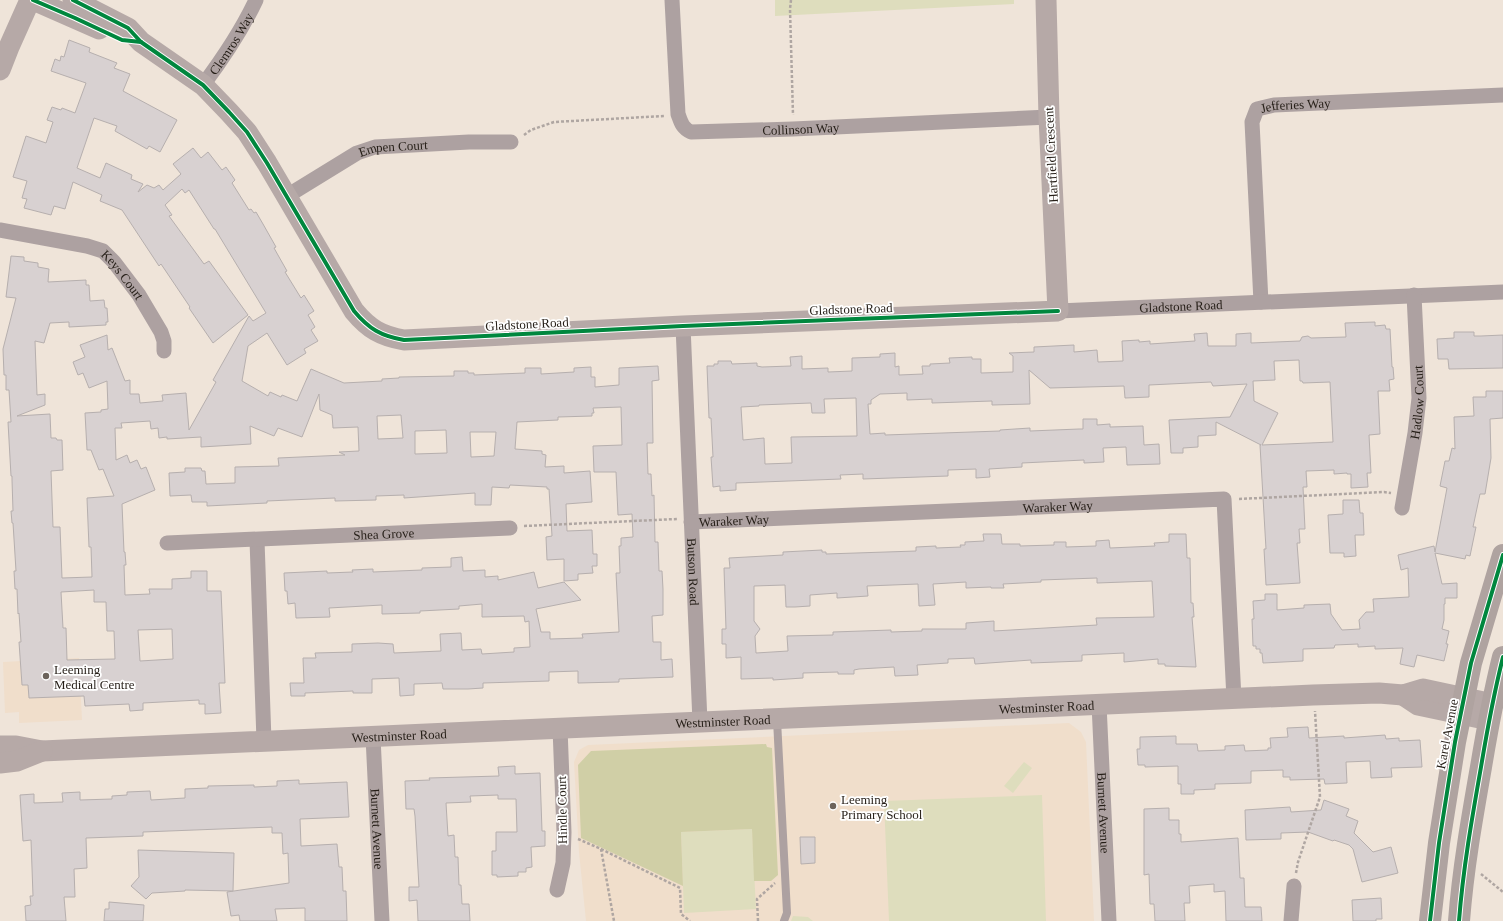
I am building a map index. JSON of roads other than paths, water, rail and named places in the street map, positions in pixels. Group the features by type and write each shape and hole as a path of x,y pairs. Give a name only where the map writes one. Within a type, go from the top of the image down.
{"main road":[{"path":"0,70 13,36 30,0"},
{"name":"Gladstone Road","path":"33,0 122,40 141,42"},
{"name":"Gladstone Road","path":"73,0 128,28 141,42 203,85 247,132 287,196 354,311 372,330 390,337 404,340 683,326 1058,311"},
{"name":"Hartfield Crescent","path":"1046,0 1049,116 1058,311"},
{"name":"Karel Avenue","path":"1430,921 1439,843 1454,742 1471,663 1503,555"},
{"path":"1459,921 1469,833 1491,712 1503,657"},
{"name":"Westminster Road","path":"0,746 16,746 42,751 1379,692 1403,695 1418,705 1462,706 1491,712"},
{"path":"0,746 2,752 0,763"},
{"name":"Westminster Road","path":"0,763 17,761 42,751"}],"street":[{"name":"Clemros Way","path":"203,85 228,52 244,26 256,0"},
{"name":"Collinson Way","path":"672,0 678,114 681,124 685,130 691,132 793,129 1049,116"},
{"name":"Jefferies Way","path":"1261,302 1252,122 1257,109 1274,105 1503,95"},
{"name":"Empen Court","path":"287,196 357,153 375,147 469,142 511,142"},
{"name":"Keys Court","path":"0,230 87,246 103,251 114,262 139,295 161,332 164,341 164,351"},
{"name":"Gladstone Road","path":"1058,311 1503,292"},
{"name":"Hadlow Court","path":"1403,502 1415,433 1419,398 1414,295"},
{"name":"Butson Road","path":"683,326 700,722"},
{"name":"Waraker Way","path":"691,522 1224,499 1234,699"},
{"name":"Shea Grove","path":"167,544 510,528"},
{"path":"257,540 264,741"},
{"name":"Burnett Avenue","path":"1098,704 1109,921"},
{"name":"Hindle Court","path":"557,890 563,863 564,832 560,728"},
{"name":"Burnett Avenue","path":"373,737 382,921"},
{"path":"1291,921 1294,886"}],"lane":[{"path":"777,719 787,916 784,921"}],"place":[{"name":"Leeming Medical Centre","path":"46,676"},
{"name":"Leeming Primary School","path":"833,806"}]}
